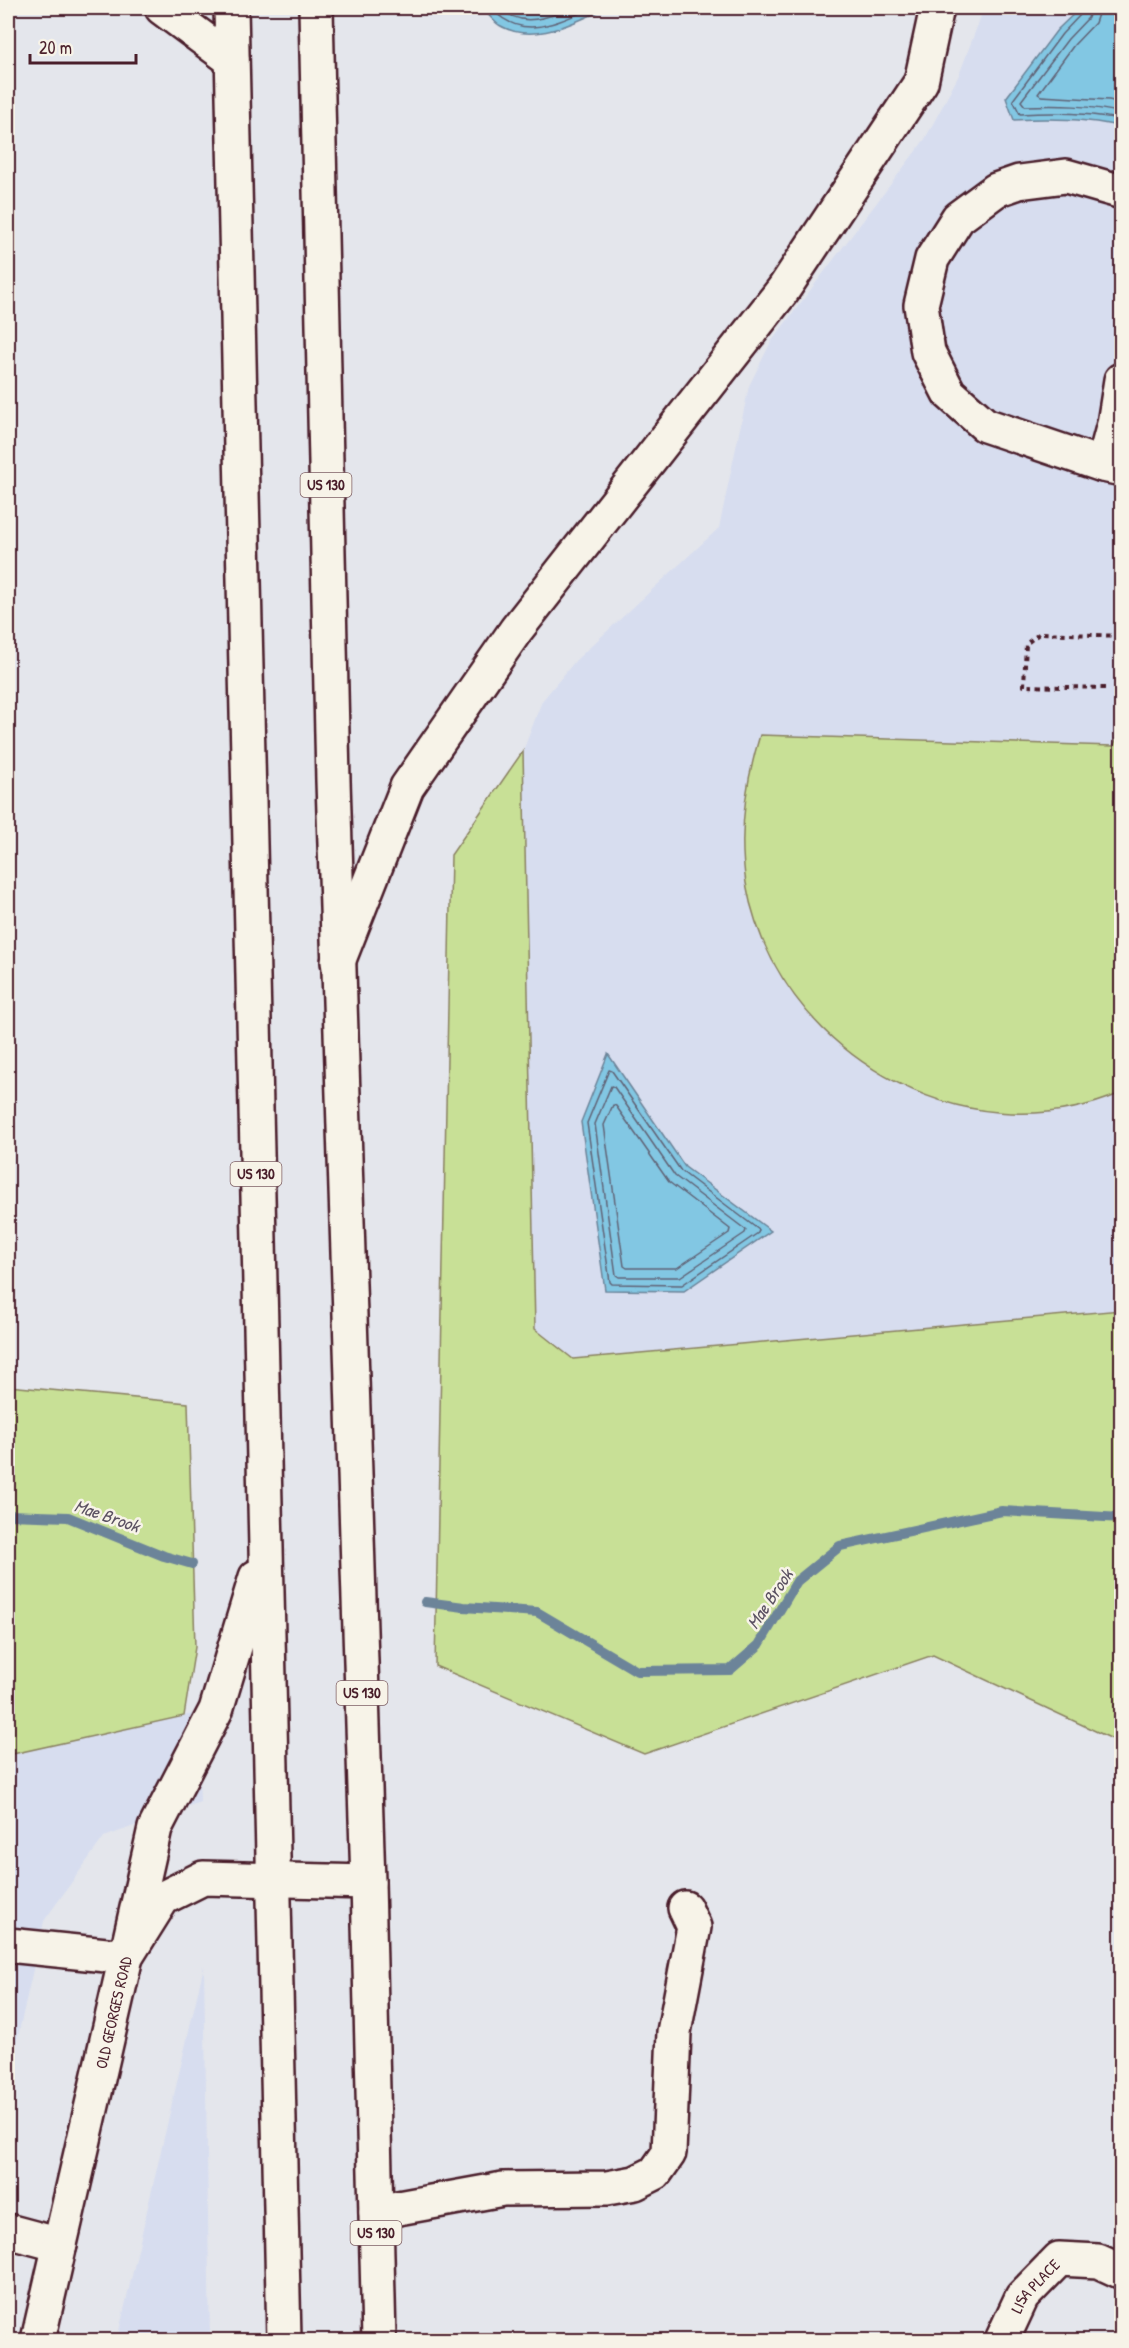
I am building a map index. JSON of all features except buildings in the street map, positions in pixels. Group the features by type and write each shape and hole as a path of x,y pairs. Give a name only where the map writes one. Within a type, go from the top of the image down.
{"main road":[{"path":"162,8 232,60"},
{"name":"US 130","path":"231,8 264,1550 284,2340"},
{"name":"US 130","path":"316,8 339,962 368,1882 379,2340"},
{"path":"339,962 407,788 516,630 783,290 921,82 937,8"},
{"path":"1121,380 1114,424 1112,467 985,425 949,393 928,352 921,305 932,259 938,249 958,219 996,190 1019,182 1066,176 1122,192"},
{"path":"8,1945 126,1957 155,1828 216,1710 264,1550"},
{"name":"OLD GEORGES ROAD","path":"38,2340 126,1957 163,1898 203,1878 368,1882"},
{"path":"375,2212 503,2189 607,2188 635,2183 655,2173 669,2153 674,2032 694,1927 685,1908"},
{"path":"8,2231 60,2245"},
{"name":"LISA PLACE","path":"1002,2340 1022,2297 1059,2259 1098,2261 1122,2272"}],"path":[{"path":"1105,688 1024,686 1026,644 1040,633 1122,636"}],"shaded area":[{"path":"984,8 1121,8 1121,1310 573,1359 535,1329 523,751 542,701 576,660 719,528 749,386 771,342 925,139 959,75"},
{"path":"197,1713 200,1802 104,1837 44,1921 8,2080 8,1755"},
{"path":"204,1966 210,2340 117,2340"}],"green space":[{"path":"1121,731 1121,1093 1061,1110 1000,1112 941,1100 885,1076 836,1041 795,996 764,943 746,883 743,845 744,808 750,772 760,735 1113,746"},
{"path":"523,751 535,1329 573,1359 1121,1310 1121,1743 933,1655 644,1754 435,1666 451,855"},
{"path":"8,1386 188,1403 195,1647 184,1716 8,1755"}],"water":[{"path":"482,8 607,8 554,30 526,33 512,31 499,25"},
{"path":"1080,8 1121,8 1121,127 1068,119 1014,120 1006,98 1057,30"},
{"path":"608,1054 685,1167 771,1231 684,1291 605,1290 581,1122"}],"waterway":[{"name":"Mae Brook","path":"425,1602 537,1612 637,1671 730,1670 759,1645 797,1581 840,1546 1002,1511 1122,1518"},
{"name":"Mae Brook","path":"8,1515 68,1517 164,1556 192,1564"}]}
